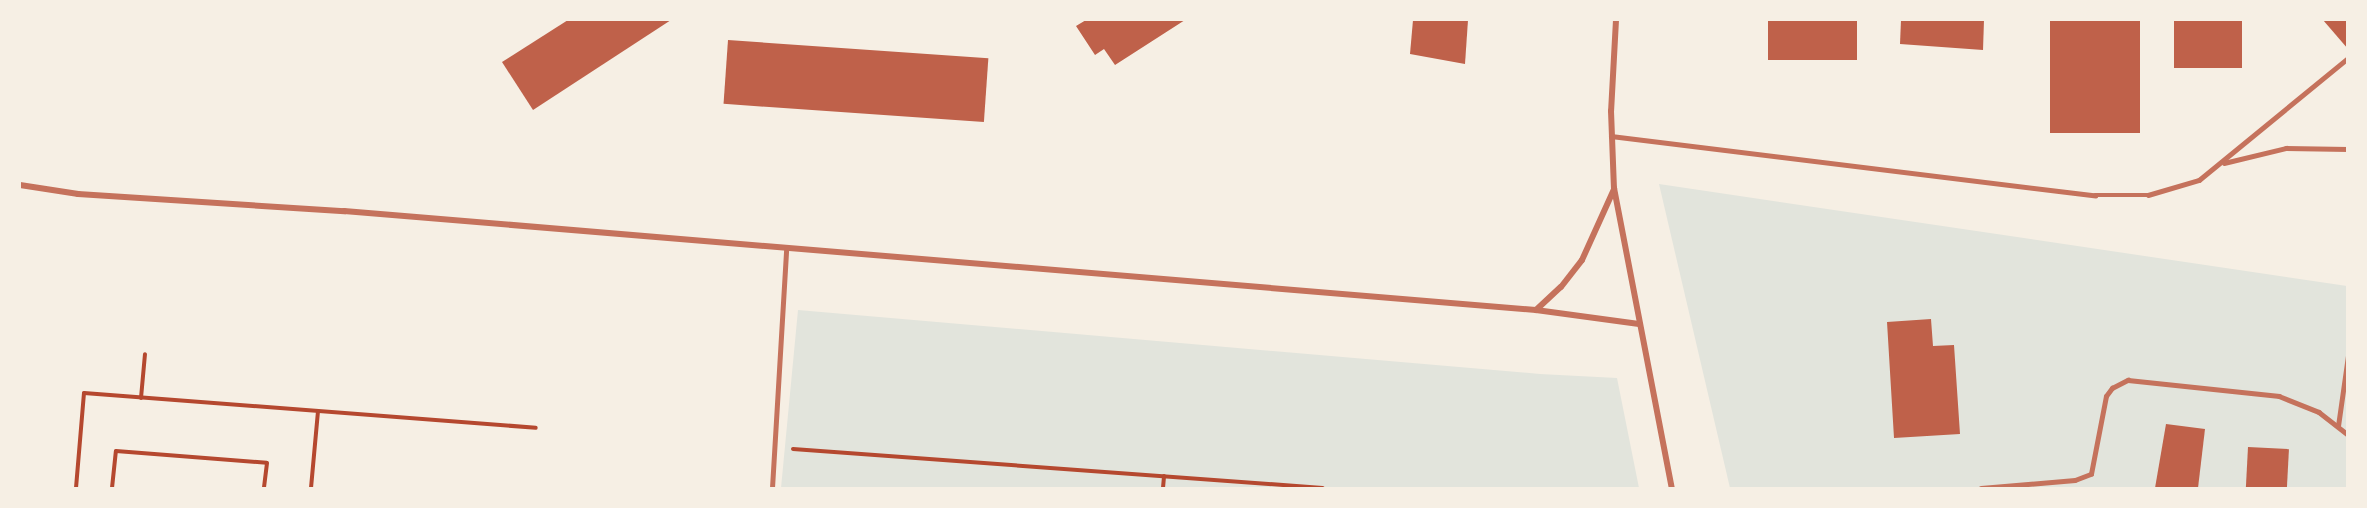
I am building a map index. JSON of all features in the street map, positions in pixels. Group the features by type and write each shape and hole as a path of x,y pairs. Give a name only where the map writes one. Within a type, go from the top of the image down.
{"street":[{"path":"1616,20 1611,136 1614,188 1672,489"},
{"path":"20,185 78,194 344,211 786,250 1536,310 1639,324"},
{"path":"1536,310 1561,287 1581,260 1614,188"}],"lane":[{"path":"1611,136 2121,197 2174,189 2199,180 2348,58"},
{"path":"2221,164 2286,148 2348,149"},
{"path":"772,489 786,250"},
{"path":"2338,426 2348,356"},
{"path":"1981,489 2075,480 2091,474 2106,396 2112,388 2128,380 2279,396 2319,412 2348,435"}],"path":[{"path":"141,398 145,354"},
{"path":"76,489 84,393 536,428"},
{"path":"311,489 318,411"},
{"path":"781,448 1323,489"},
{"path":"112,489 116,451 267,463 264,489"},
{"path":"1163,489 1164,476"}],"shaded area":[{"path":"1659,184 2347,286 2347,488 1730,488"},
{"path":"798,310 1540,374 1617,378 1639,488 781,488"}],"building":[{"path":"568,20 671,20 533,110 502,62"},
{"path":"1086,20 1185,20 1115,65 1104,49 1095,55 1076,26"},
{"path":"1413,20 1468,20 1465,64 1410,54"},
{"path":"1768,20 1857,20 1857,60 1768,60"},
{"path":"1901,20 1984,20 1983,50 1900,44"},
{"path":"2050,20 2140,20 2140,133 2050,133"},
{"path":"2174,20 2242,20 2242,68 2174,68"},
{"path":"2323,20 2348,20 2348,49"},
{"path":"728,40 988,58 984,122 724,104"},
{"path":"1931,319 1933,346 1954,345 1960,434 1894,438 1887,322"},
{"path":"2166,424 2205,429 2198,488 2155,488"},
{"path":"2248,447 2289,449 2287,488 2246,488"}]}
